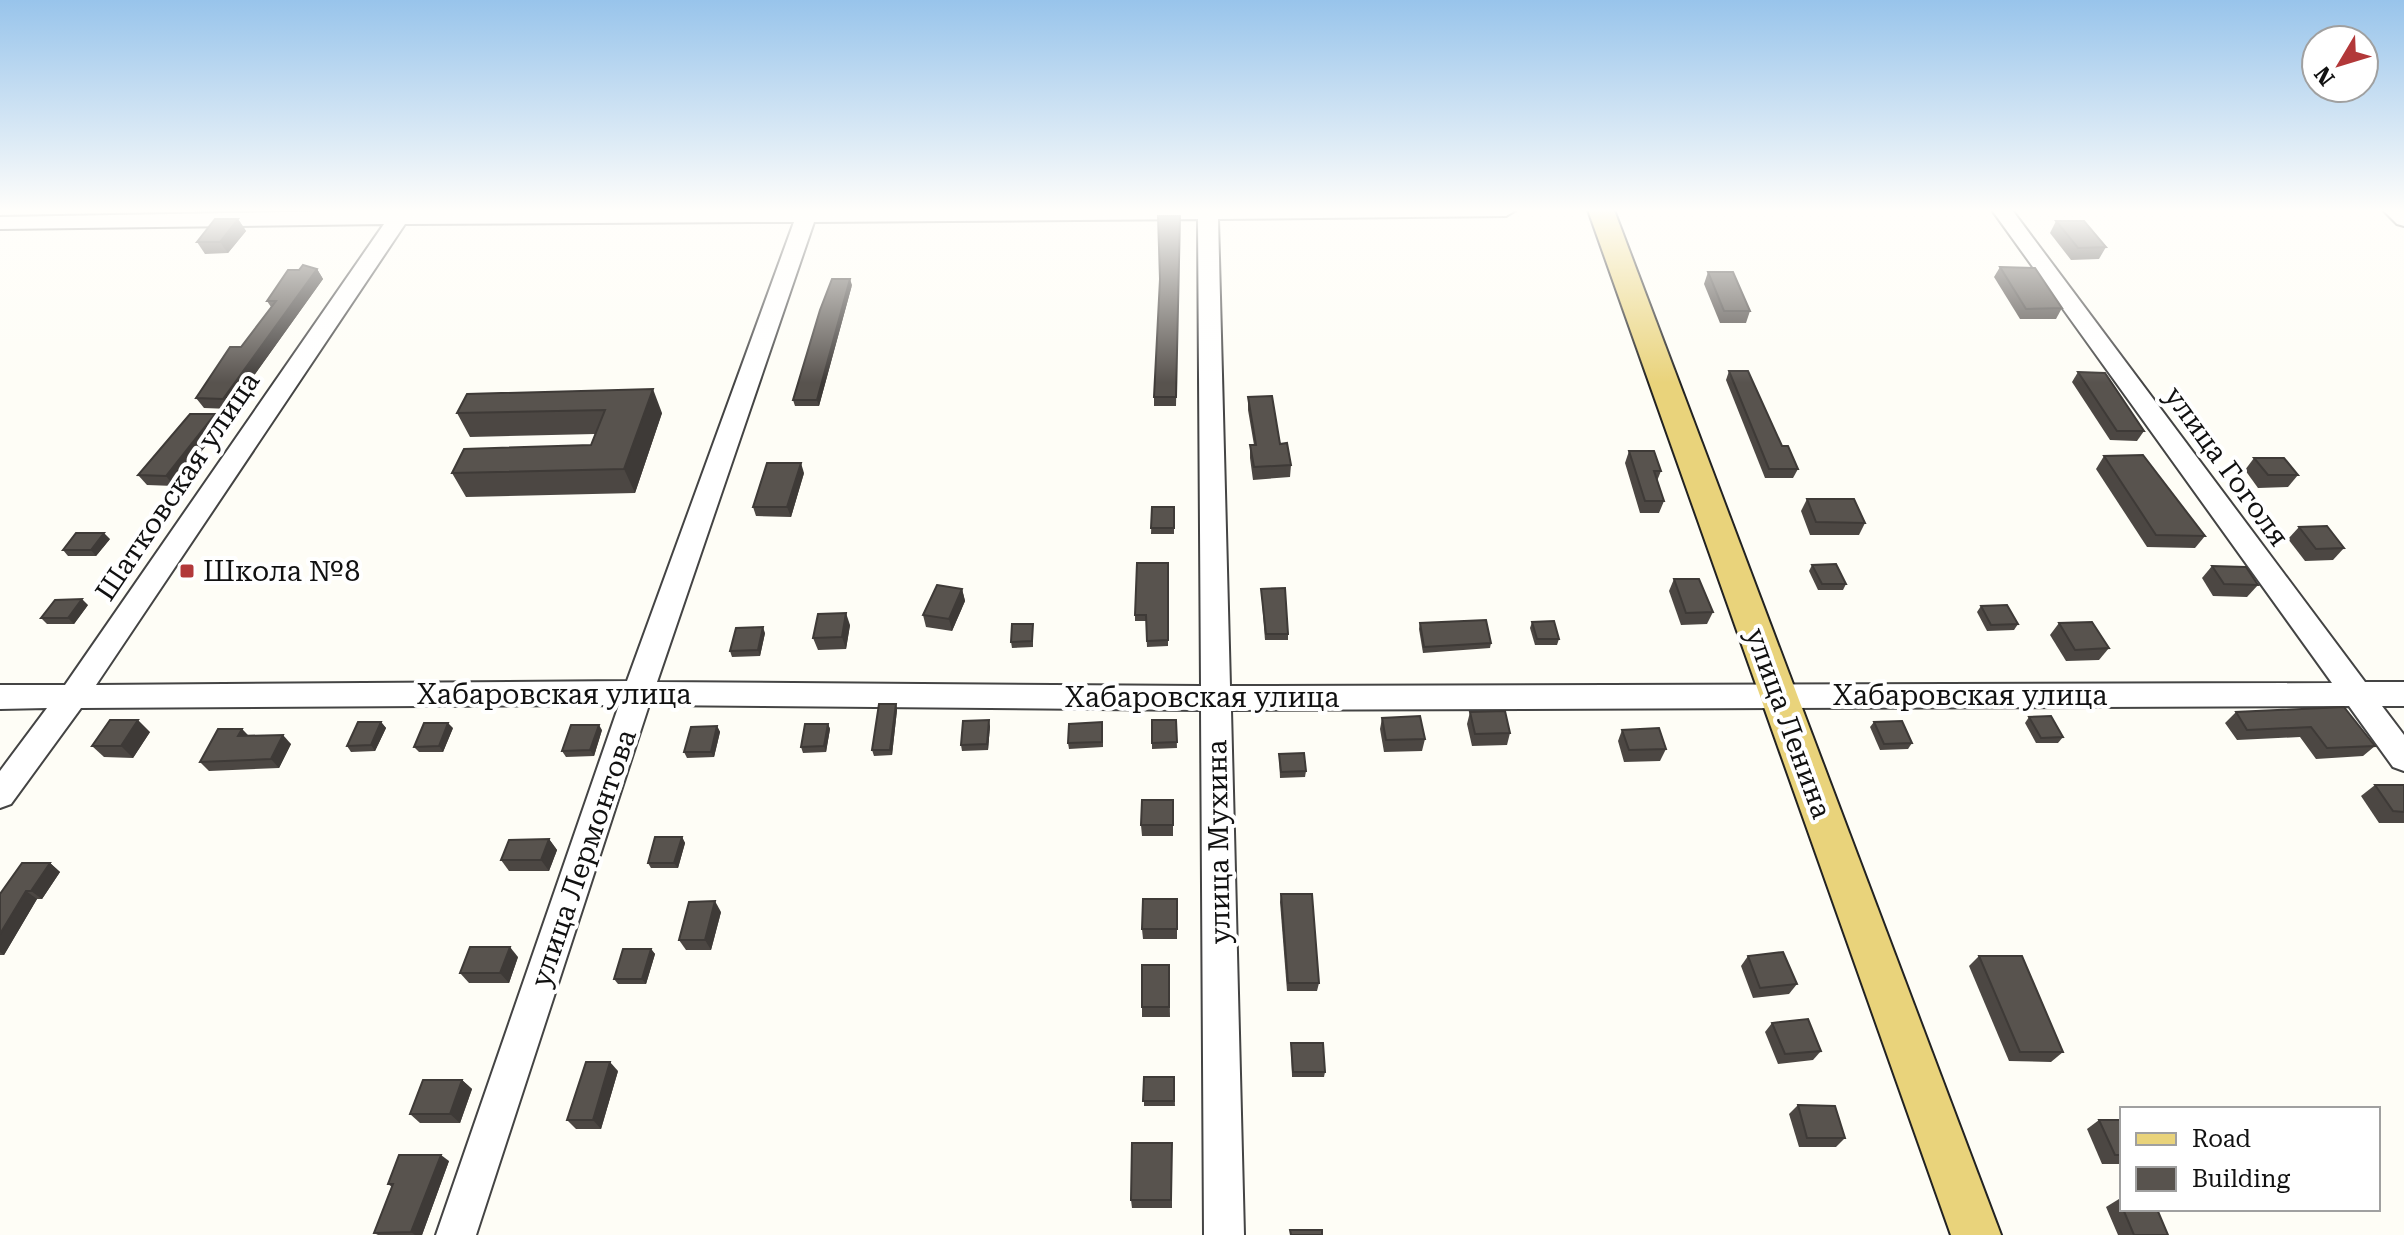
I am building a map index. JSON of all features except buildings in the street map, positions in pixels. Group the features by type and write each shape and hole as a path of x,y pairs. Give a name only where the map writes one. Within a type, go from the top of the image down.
{"main road":[{"name":"улица Ленина","path":"1622,268 1976,1235"}],"street":[{"name":"Шатковская улица","path":"0,795 73,696 365,268"},
{"name":"улица Лермонтова","path":"456,1235 638,693 787,268"},
{"name":"улица Мухина","path":"1209,268 1224,1235"},
{"name":"улица Гоголя","path":"2044,268 2404,758"},
{"name":"Хабаровская улица","path":"0,697 638,693 1216,698 2404,694"}],"place":[{"name":"Школа №8","path":"187,571"}]}
